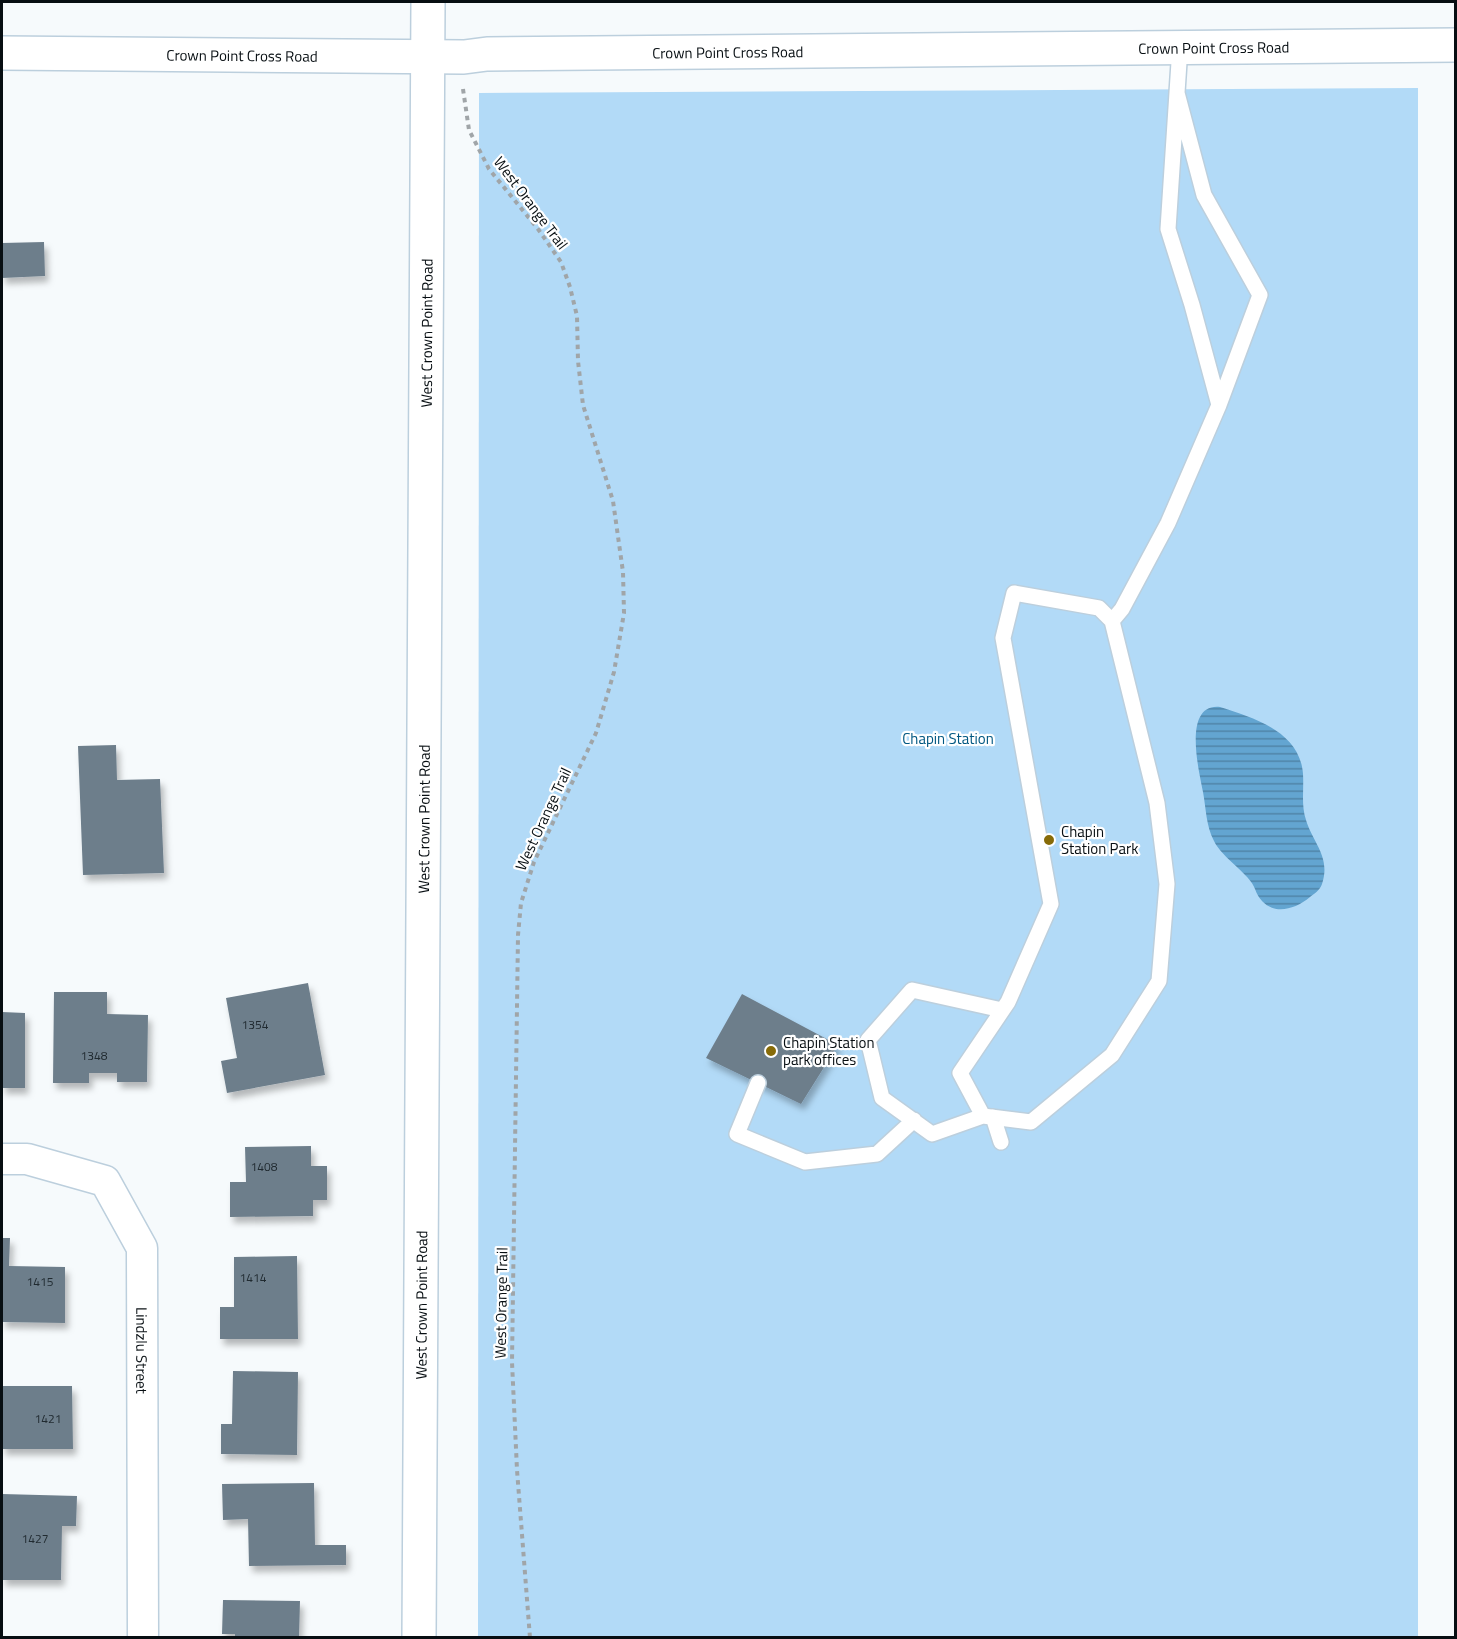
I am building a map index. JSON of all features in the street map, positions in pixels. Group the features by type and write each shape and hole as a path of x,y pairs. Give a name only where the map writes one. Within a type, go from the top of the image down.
{"street":[{"name":"West Crown Point Road","path":"419,1638 428,2"},
{"name":"Crown Point Cross Road","path":"2,53 429,56 1455,45"},
{"name":"Lindzlu Street","path":"2,1160 27,1159 105,1181 142,1248 143,1638"}],"lane":[{"path":"1180,47 1168,229 1219,405"},
{"path":"1112,621 1122,609 1168,524 1219,405 1260,295 1204,195 1177,93"},
{"path":"1002,1010 912,990 867,1040 882,1098 932,1134 988,1116 1031,1122 1112,1055 1159,981 1167,884 1157,803 1112,621 1099,608 1014,593 1003,638 1050,904 1008,1002 960,1073 988,1116 1002,1142"},
{"path":"758,1083 737,1134 805,1162 877,1154 914,1120"}],"path":[{"name":"West Orange Trail","path":"463,89 469,130 484,160 561,262 570,287 577,316 578,361 583,405 613,501 623,572 624,613 614,672 597,733 534,862 521,903 518,935 512,1362 517,1470 530,1638"}],"green space":[{"name":"Chapin Station","path":"1418,88 1418,1637 478,1638 479,93"}],"shaded area":[{"path":"1220,707 1247,716 1274,729 1294,747 1300,760 1303,774 1304,814 1323,858 1324,874 1322,884 1313,895 1287,909 1272,908 1265,904 1259,898 1252,883 1223,854 1211,835 1196,740 1201,716 1208,709"}],"building":[{"path":"44,242 45,276 2,278 2,243"},
{"path":"116,745 117,780 160,779 164,873 83,875 78,746"},
{"path":"308,983 325,1075 227,1093 221,1061 237,1058 226,998"},
{"path":"54,992 107,992 107,1014 148,1015 147,1082 117,1082 117,1073 89,1073 89,1083 53,1083"},
{"name":"Chapin Station park offices","path":"742,994 838,1045 801,1104 706,1058"},
{"path":"2,1012 25,1013 25,1088 2,1088"},
{"path":"311,1146 311,1166 327,1166 327,1200 313,1200 313,1216 230,1217 230,1182 246,1182 245,1147"},
{"path":"2,1238 10,1238 9,1266 65,1267 65,1323 2,1322"},
{"path":"297,1256 298,1339 220,1339 220,1307 234,1307 234,1257"},
{"path":"233,1371 298,1372 297,1455 221,1454 221,1424 232,1424"},
{"path":"2,1386 72,1386 73,1449 2,1449"},
{"path":"314,1483 315,1545 346,1545 346,1565 249,1566 248,1519 223,1520 222,1484"},
{"path":"2,1494 77,1496 76,1526 62,1526 61,1580 2,1580"},
{"path":"223,1600 300,1601 299,1638 235,1638 235,1634 222,1634"}],"place":[{"name":"Chapin Station Park","path":"1049,840"},
{"name":"Chapin Station park offices","path":"771,1051"}]}
